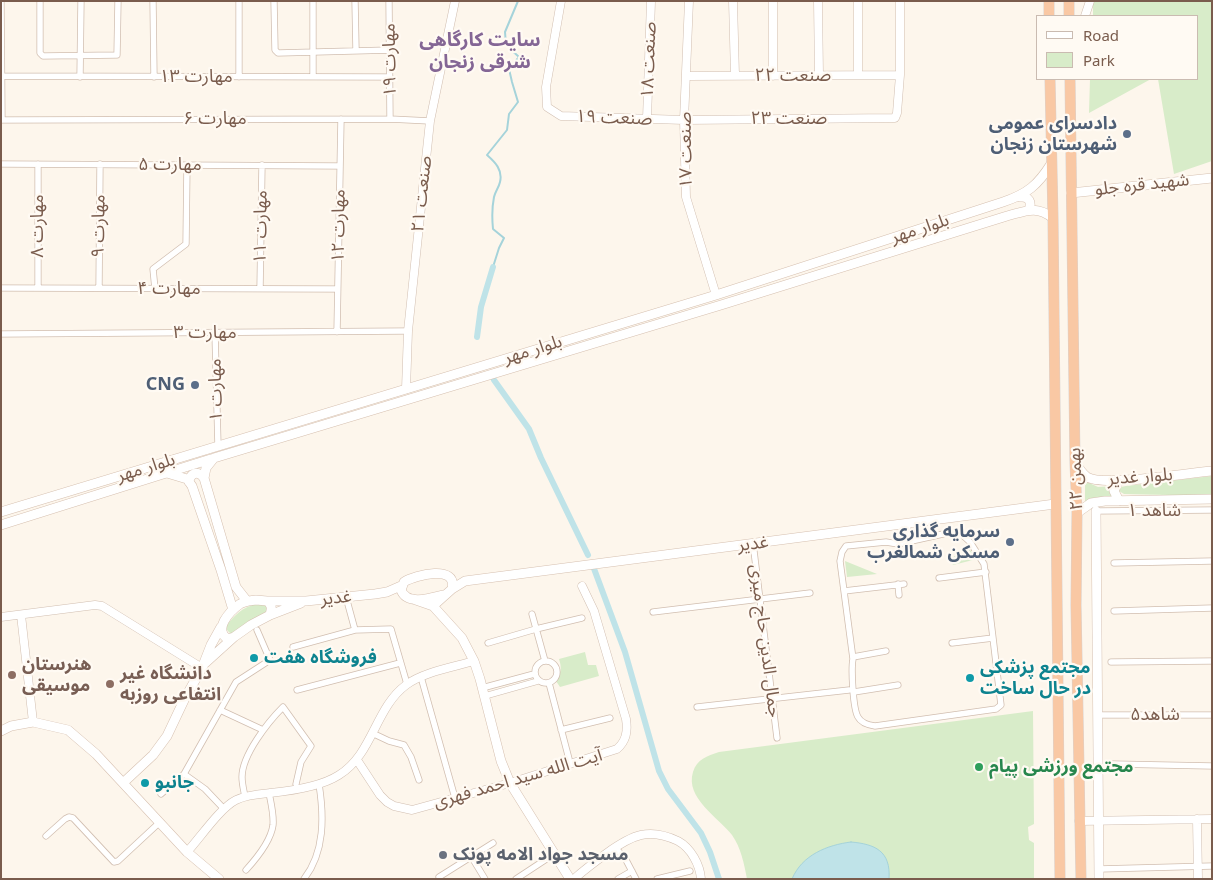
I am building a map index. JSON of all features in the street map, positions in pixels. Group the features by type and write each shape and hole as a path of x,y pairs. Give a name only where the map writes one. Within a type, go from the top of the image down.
{"highway":[{"path":"1049,1 1049,15"},
{"path":"1069,1 1069,15"},
{"name":"۲۲ بهمن","path":"1050,80 1060,879"},
{"name":"۲۲ بهمن","path":"1070,80 1081,879"},
{"path":"1058,676 1060,680 1067,684 1072,682 1078,671"}],"main road":[{"name":"بلوار مهر","path":"1,512 716,295 1020,197 1041,180 1051,164"},
{"name":"شهید قره جلو","path":"1071,193 1212,178"},
{"path":"1020,197 1029,199 1031,204 1029,210 1039,210 1053,218"},
{"name":"بلوار مهر","path":"1,525 214,458 1029,210"},
{"path":"506,359 509,369"},
{"path":"123,784 153,755 166,736 203,667 211,645 221,627 233,610 247,601 236,587 204,478 206,468 214,458"},
{"name":"بلوار غدیر","path":"1075,462 1087,477 1101,480 1212,471"},
{"path":"167,473 187,479 189,482 221,570 233,610"},
{"path":"189,482 192,474 201,474 204,478"},
{"path":"1119,480 1114,491 1119,501"},
{"path":"74,490 78,501"},
{"name":"بلوار غدیر","path":"1077,513 1091,503 1212,499"},
{"name":"غدیر","path":"247,601 306,601 346,597 387,592 402,585 407,580 425,574 444,574 451,578 465,581 1055,504"},
{"path":"1096,511 1099,879"},
{"path":"451,578 453,583 452,589"},
{"name":"غدیر","path":"443,595 465,581"},
{"path":"402,585 404,596"},
{"path":"387,592 433,606 462,638 474,661 484,692 501,761 510,783 570,879"},
{"path":"413,600 443,595"},
{"path":"433,606 443,595"},
{"path":"267,601 272,608 270,614"},
{"path":"203,667 234,637 251,625 270,614 306,601"},
{"path":"221,627 224,637 228,639 234,637"},
{"path":"1,731 11,726 33,722 68,730 96,754 187,852 219,879"}],"street":[{"path":"2,1 2,120"},
{"path":"40,1 41,56 117,55 118,1"},
{"path":"80,77 81,1"},
{"path":"153,1 154,77"},
{"path":"239,1 239,77"},
{"path":"274,1 276,52 390,50"},
{"path":"313,1 313,77"},
{"path":"355,1 356,50"},
{"name":"مهارت ۱۹","path":"389,1 390,119"},
{"name":"صنعت ۲۱","path":"406,389 408,332 430,121 455,1"},
{"name":"صنعت ۱۹","path":"562,1 546,87 547,107 561,116 684,120"},
{"name":"صنعت ۱۸","path":"647,119 651,1"},
{"name":"صنعت ۱۷","path":"689,1 684,120 686,197 716,295"},
{"path":"733,1 735,76"},
{"path":"772,1 773,76"},
{"path":"818,1 818,76"},
{"path":"858,1 858,75"},
{"path":"900,1 900,75"},
{"path":"1085,15 1090,1"},
{"name":"صنعت ۲۲","path":"687,76 900,75"},
{"name":"صنعت ۲۳","path":"684,120 895,118 900,75"},
{"name":"مهارت ۱۳","path":"2,76 390,77"},
{"name":"مهارت ۱۲","path":"337,332 341,119"},
{"name":"مهارت ۶","path":"2,120 390,119 430,121"},
{"name":"مهارت ۵","path":"1,164 340,166"},
{"name":"مهارت ۸","path":"38,164 38,288"},
{"name":"مهارت ۹","path":"99,288 100,164"},
{"path":"155,289 153,269 186,244 186,165"},
{"name":"مهارت ۱۱","path":"260,289 262,165"},
{"name":"مهارت ۴","path":"1,288 338,289"},
{"name":"مهارت ۳","path":"1,334 408,332"},
{"name":"مهارت ۱","path":"215,333 218,446"},
{"name":"شاهد ۱","path":"1096,511 1212,510"},
{"path":"907,524 910,542"},
{"path":"952,532 960,533 970,542 984,564 1001,705 996,709 868,726 857,717 852,691 851,672 853,657 840,561 842,552 846,546 910,542 952,532"},
{"name":"جمال الدین حاج میری","path":"753,544 777,738"},
{"path":"1114,563 1212,561"},
{"path":"939,578 986,572"},
{"path":"844,591 901,584 899,595"},
{"name":"آیت الله سید احمد فهری","path":"357,760 380,795 394,806 412,810 510,783 616,749 625,740 626,719 594,611 582,586"},
{"path":"653,612 810,592"},
{"path":"346,597 355,630"},
{"path":"1,617 95,605 102,606 203,667"},
{"path":"1114,611 1212,608"},
{"path":"532,614 545,661"},
{"path":"21,615 33,722"},
{"path":"488,643 582,618"},
{"path":"293,647 355,630 391,629 407,684"},
{"path":"161,794 184,774 236,682 270,660 257,630"},
{"path":"952,643 993,638"},
{"path":"853,657 886,651"},
{"path":"187,852 224,809 237,799 319,784 339,775 357,760 386,706 407,684 421,677 474,661"},
{"path":"545,661 552,662 556,667 557,674 554,680 543,684 538,681 534,674 535,668 539,663 545,661"},
{"path":"1111,662 1212,661"},
{"path":"297,690 400,663"},
{"path":"484,692 534,674"},
{"path":"421,677 456,798"},
{"path":"484,692 538,681"},
{"path":"549,683 568,759"},
{"path":"697,707 898,685"},
{"path":"245,797 242,776 246,761 263,730 283,707 311,746 301,762 296,784"},
{"path":"220,710 263,730"},
{"name":"شاهد۵","path":"1098,716 1212,715"},
{"path":"561,730 610,718"},
{"path":"372,733 389,741 404,745 411,757 419,780"},
{"path":"1113,764 1212,766"},
{"path":"184,774 205,789 224,809"},
{"path":"304,879 315,860 321,838 323,809 319,784"},
{"path":"246,870 262,849 273,825 269,793"},
{"path":"46,836 65,819 72,818 114,862 118,861 160,822"},
{"path":"1197,819 1198,879"},
{"path":"1080,821 1212,819"},
{"path":"574,879 615,847 637,835 655,833 665,835 682,844 700,869 701,879"},
{"path":"439,877 493,843"},
{"path":"615,847 636,879"},
{"path":"516,879 554,854"},
{"path":"471,856 485,879"},
{"path":"1099,869 1212,866"},
{"path":"618,879 632,871"},
{"path":"657,879 690,871"}],"green space":[{"path":"1093,1 1212,1 1212,161 1174,174 1158,80 1198,80 1198,15 1093,15"},
{"path":"1090,80 1149,80 1089,113"},
{"path":"1212,476 1212,496 1124,494 1119,491 1121,487 1126,486"},
{"path":"1085,481 1098,487 1113,486 1112,496 1093,498 1085,502"},
{"path":"967,546 977,559 953,565 950,560"},
{"path":"845,561 877,574 847,577"},
{"path":"263,603 269,606 268,612 235,633 230,633 227,630 227,625 239,612 252,605"},
{"path":"585,652 588,665 596,665 599,676 560,687 556,681 560,670 559,659"},
{"path":"1033,711 1034,824 1028,827 1029,840 1034,843 1034,879 747,879 738,845 726,828 698,799 692,781 693,772 697,764 719,752"}],"water":[{"path":"851,842 874,847 880,851 887,862 889,879 792,879 802,864 816,853 833,846"}],"waterway":[{"path":"493,267 504,238 493,229 492,213 493,201 501,178 495,163 487,155 507,130 509,114 518,102 509,69 519,57 506,45 505,32 518,1"},
{"path":"477,337 481,307 493,267"},
{"path":"494,380 529,429 588,555"},
{"path":"593,566 625,652 659,771 668,789 701,833 719,879"}],"place":[{"name":"دادسرای عمومی شهرستان زنجان","path":"1127,134"},
{"name":"CNG","path":"195,385"},
{"name":"سرمایه گذاری مسکن شمالغرب","path":"1010,542"},
{"name":"فروشگاه هفت","path":"254,658"},
{"name":"هنرستان موسیقی","path":"12,675"},
{"name":"مجتمع پزشکی در حال ساخت","path":"970,678"},
{"name":"دانشگاه غیر انتفاعی روزبه","path":"110,684"},
{"name":"مجتمع ورزشی پیام","path":"979,767"},
{"name":"جانبو","path":"145,783"},
{"name":"مسجد جواد الامه پونک","path":"443,855"}],"district":[{"name":"سایت کارگاهی شرقی زنجان","path":"480,52"}]}
